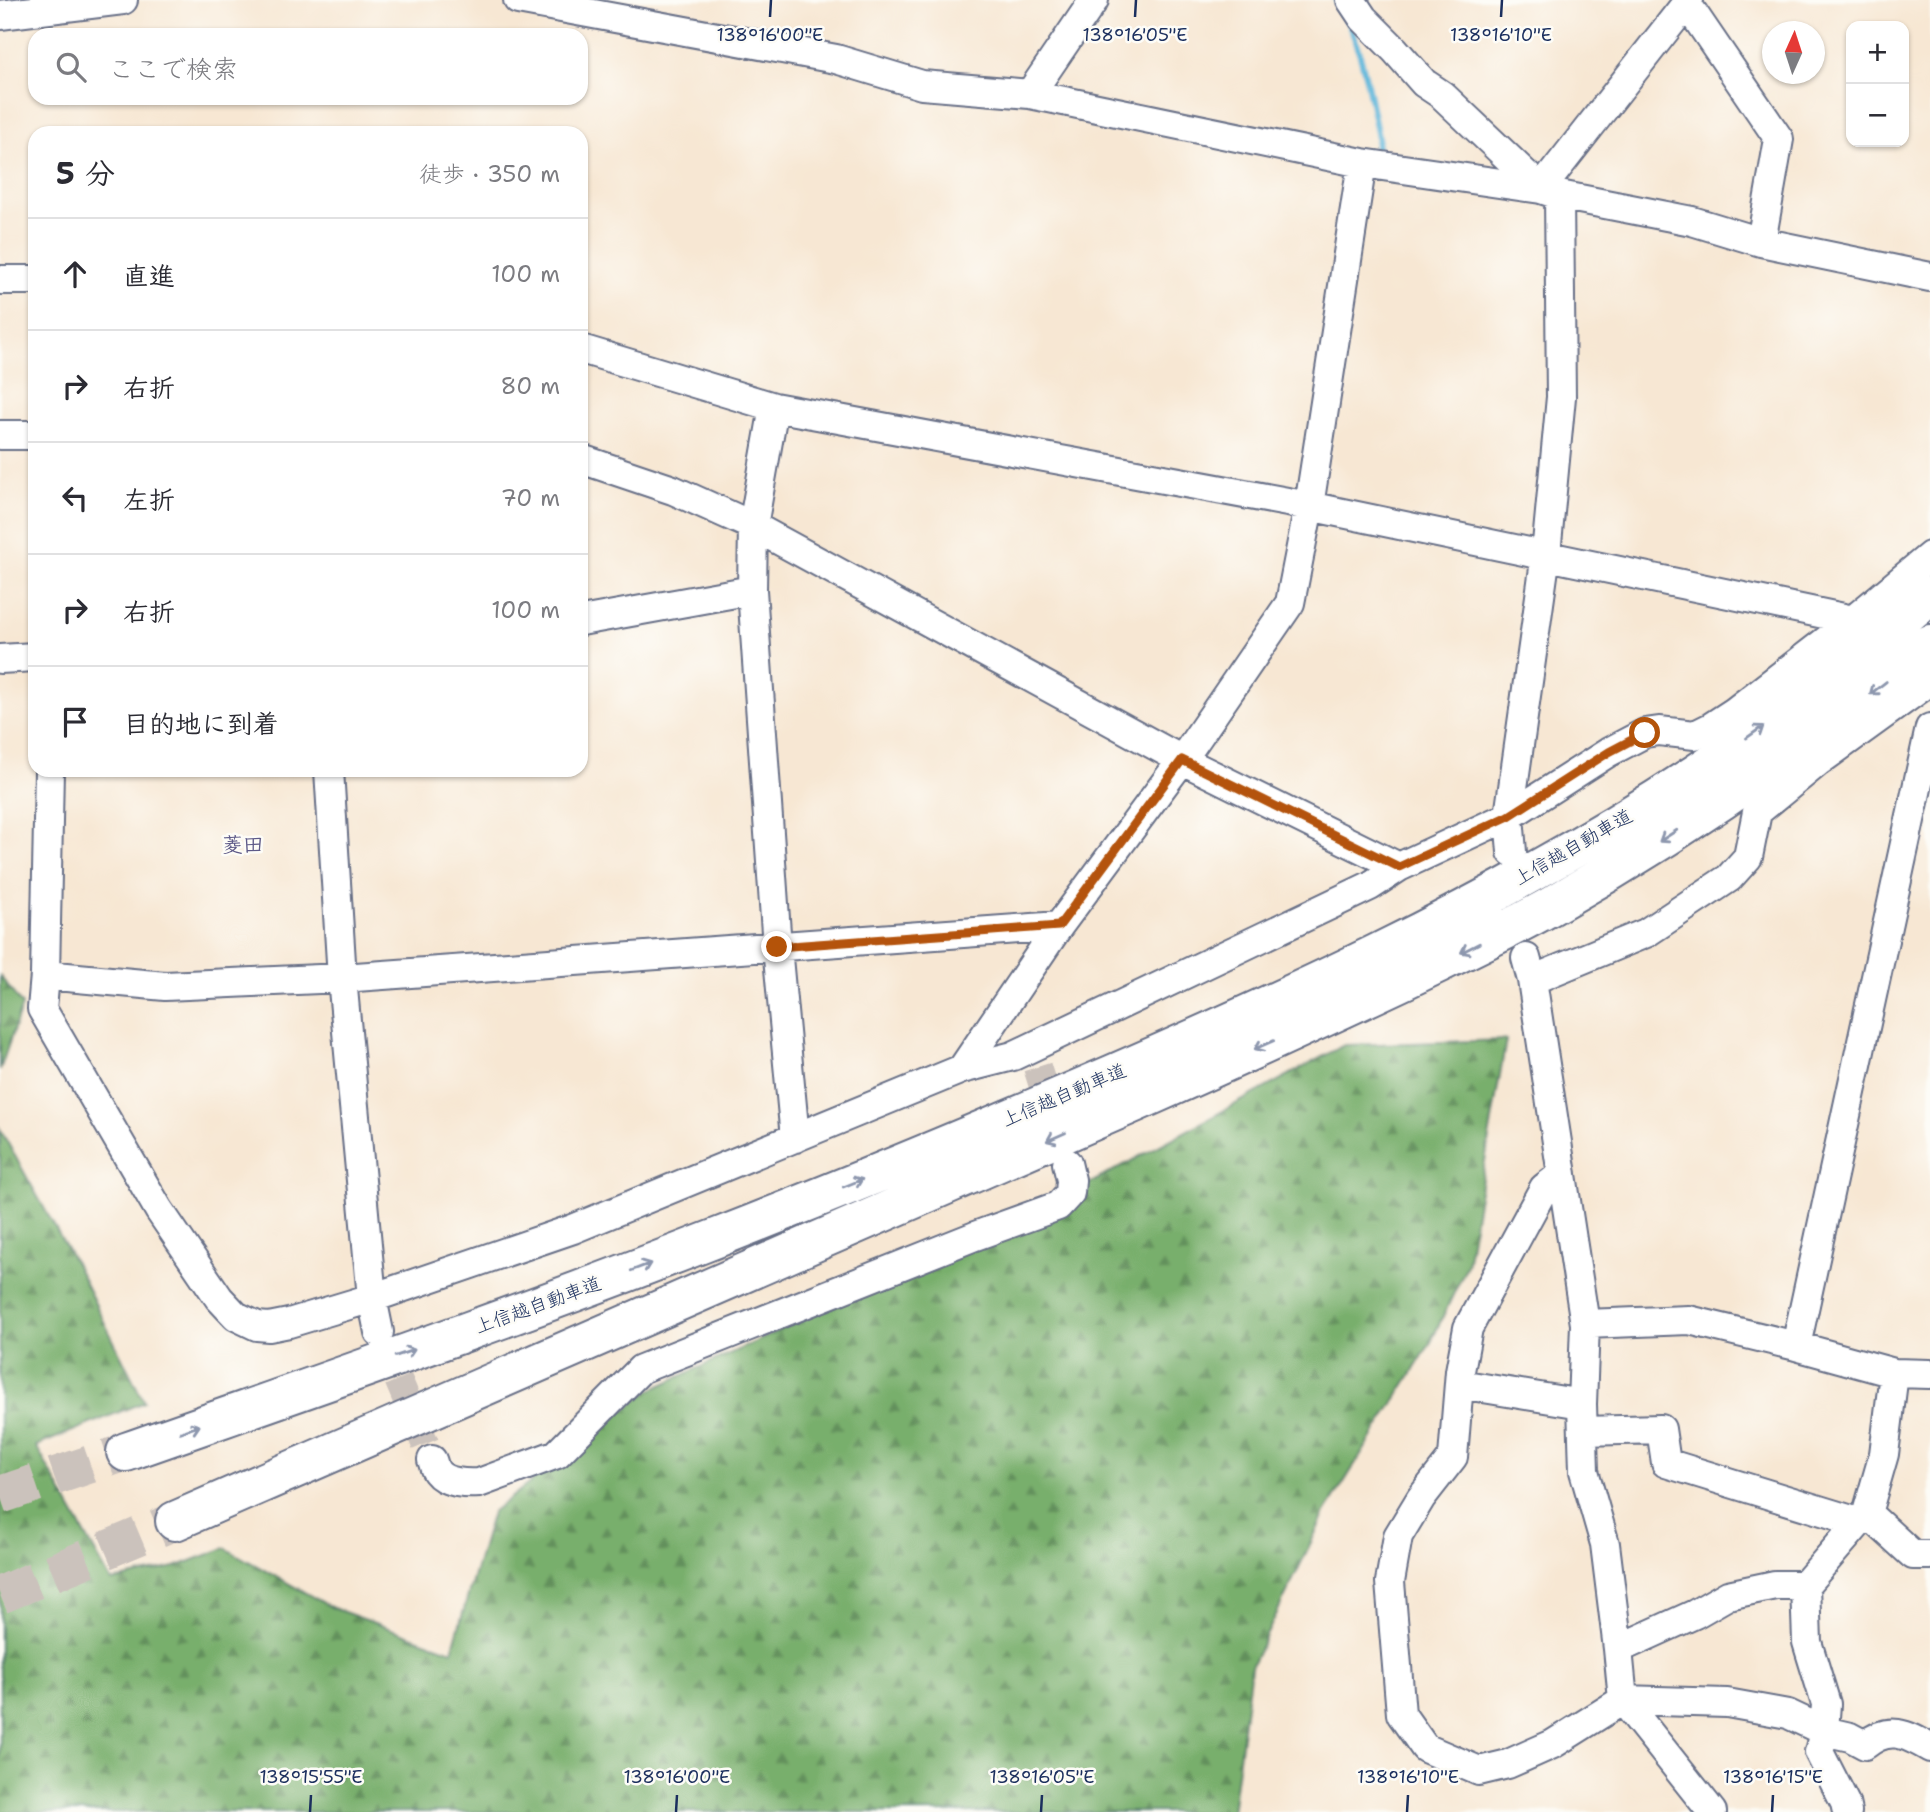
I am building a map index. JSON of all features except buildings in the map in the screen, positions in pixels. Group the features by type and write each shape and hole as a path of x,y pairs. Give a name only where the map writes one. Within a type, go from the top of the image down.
{"highway":[{"name":"上信越自動車道","path":"126,1452 482,1326 700,1245 947,1145 1295,993 1434,925 1534,872 1620,821 1699,771 1860,654 1930,596"},
{"name":"上信越自動車道","path":"174,1521 1310,1025 1443,961 1549,907 1725,799 1879,687 1930,644"}],"street":[{"path":"0,15 123,0"},
{"path":"518,0 836,59 922,85 1030,94 1362,163 1550,192 1692,221 1761,242 1930,277"},
{"path":"1030,94 1094,0"},
{"path":"1351,0 1363,18 1424,83 1442,95 1550,192"},
{"path":"1512,852 1509,816 1546,554 1561,397 1550,192 1688,2 1779,139 1761,242"},
{"path":"962,1069 1059,926 1182,760 1290,603 1309,506 1362,163"},
{"path":"0,280 28,280"},
{"path":"588,351 774,407 1309,506 1853,620"},
{"path":"774,407 753,526 752,590 777,947 795,1138"},
{"path":"0,435 28,435"},
{"path":"588,461 673,490 753,526 1182,760 1399,867"},
{"path":"49,777 42,1009 159,1210 219,1298 236,1316 257,1326 277,1326 372,1298 573,1228 962,1069 1013,1056 1034,1058 1370,886 1399,867 1509,816 1609,752 1645,733 1659,731 1695,735 1711,727 1853,620 1930,556"},
{"path":"588,620 752,590"},
{"path":"0,659 28,657"},
{"path":"1712,1812 1623,1700 1605,1544 1584,1471 1582,1418 1585,1324 1529,969 1646,933 1729,878 1748,857 1756,812 1818,762 1930,681"},
{"path":"1796,1346 1930,728"},
{"path":"329,777 342,978 372,1298 379,1332"},
{"path":"45,975 165,986 342,978 1059,926"},
{"path":"432,1460 438,1474 466,1484 479,1483 557,1454 641,1368 1058,1206 1070,1193 1071,1180 1067,1163"},
{"path":"1562,1174 1544,1188 1468,1328 1459,1384 1453,1457 1421,1498 1398,1536 1390,1583 1401,1714 1425,1748 1479,1771 1508,1764 1553,1744 1623,1700 1727,1703 1788,1714 1824,1731 1850,1737 1865,1745 1877,1735 1906,1734 1930,1748"},
{"path":"1585,1324 1689,1320 1894,1373 1930,1374"},
{"path":"1847,1812 1819,1752 1826,1704 1807,1642 1805,1585 1863,1518 1884,1454 1894,1373"},
{"path":"1459,1384 1582,1418 1661,1429 1665,1463 1863,1518 1913,1555 1930,1556"},
{"path":"1618,1649 1695,1614 1728,1595 1775,1585 1805,1585"}],"green space":[{"path":"0,976 22,1005 0,1070"},
{"path":"1506,1040 1467,1265 1430,1344 1325,1513 1251,1667 1232,1812 0,1812 0,1129 76,1265 144,1402 36,1446 111,1581 175,1567 225,1548 333,1608 452,1651 492,1512 650,1390 1032,1215 1344,1045"}],"waterway":[{"path":"1336,0 1352,32 1363,66 1378,137 1376,151"}],"tunnel":[{"path":"1037,1067 1053,1118"},
{"path":"382,1341 432,1460"},
{"path":"0,1495 126,1452"},
{"path":"0,1595 175,1521"}],"district":[{"name":"菱田","path":"243,845"}],"route":[{"path":"777,947 1059,926 1182,760 1399,867 1509,816 1609,752 1645,733"}]}
